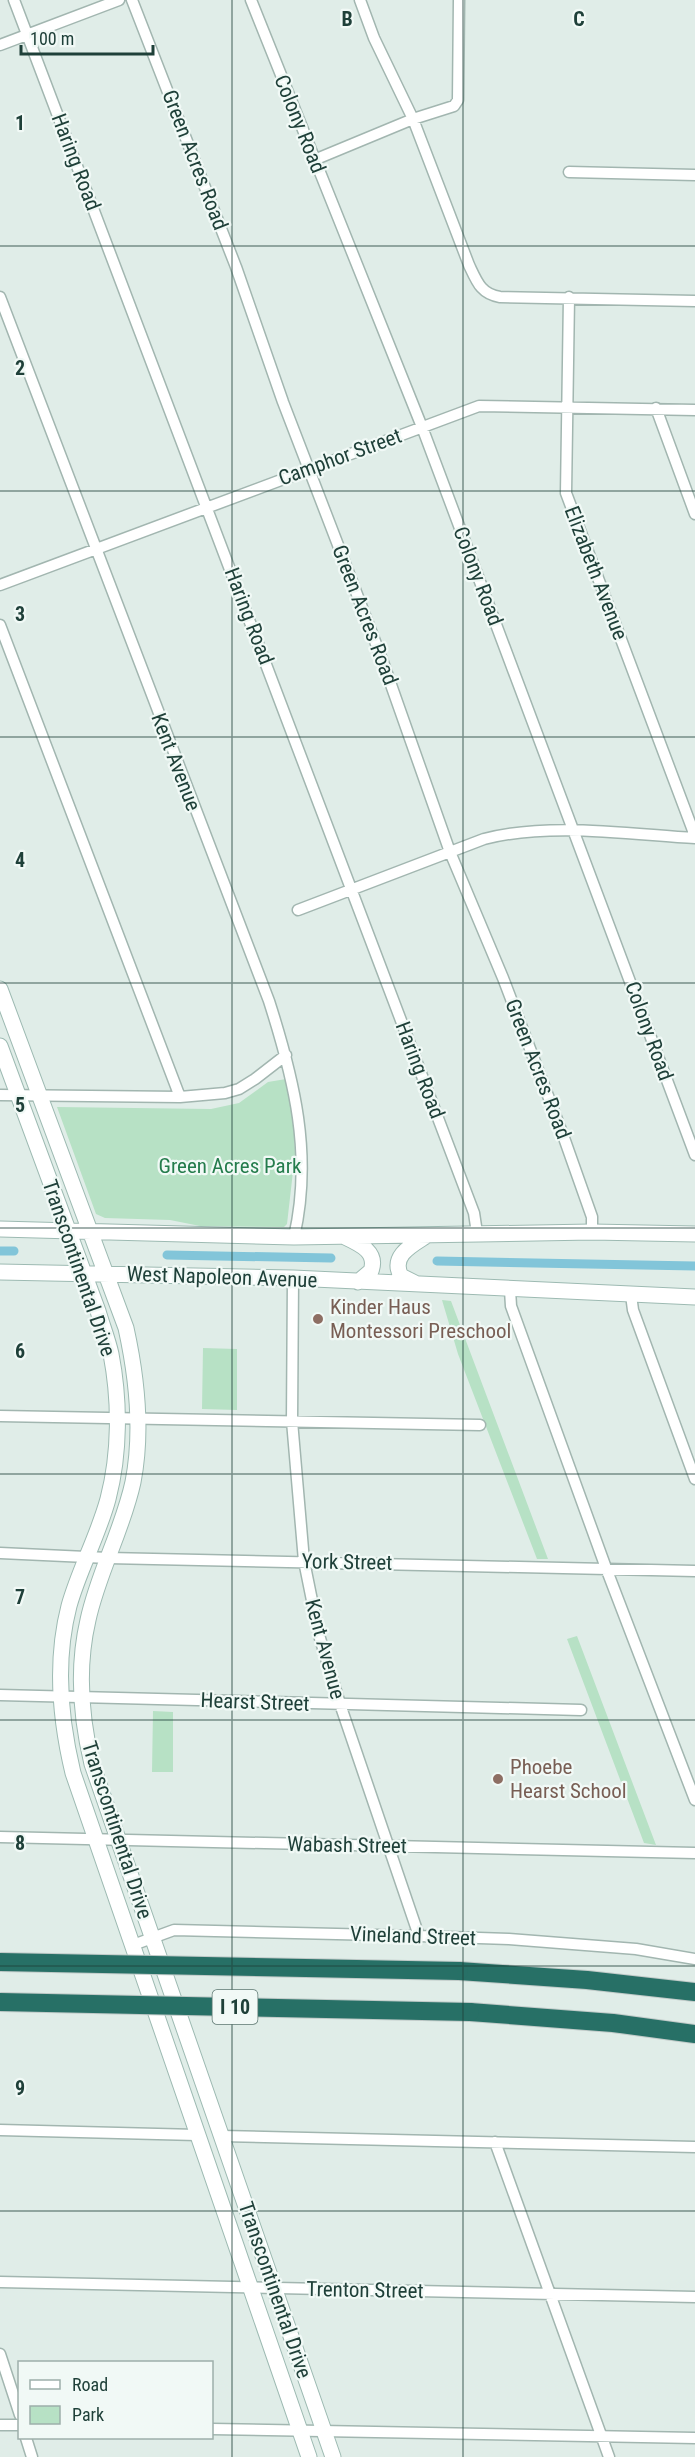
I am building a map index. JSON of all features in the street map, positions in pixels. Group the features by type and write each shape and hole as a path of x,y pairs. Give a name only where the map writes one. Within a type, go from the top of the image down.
{"highway":[{"name":"I 10","path":"0,1962 459,1971 586,1980 695,1992"},
{"name":"I 10","path":"0,2002 470,2012 603,2022 695,2034"}],"street":[{"name":"Haring Road","path":"14,0 474,1213 477,1233"},
{"path":"0,45 119,0"},
{"name":"Green Acres Road","path":"132,0 224,236 383,662 450,852 503,978 563,1135 592,1217 592,1232"},
{"name":"Colony Road","path":"251,0 422,427 695,1155"},
{"path":"360,0 374,38 413,119 469,265 478,285 489,295 695,301"},
{"path":"314,160 457,102 459,0"},
{"path":"569,172 695,175"},
{"name":"Kent Avenue","path":"0,297 268,1001 286,1055 299,1114 302,1147 298,1221 294,1237"},
{"name":"Elizabeth Avenue","path":"569,297 566,493 695,837"},
{"name":"Camphor Street","path":"0,585 479,406 695,410"},
{"path":"656,408 695,514"},
{"path":"0,625 180,1097"},
{"path":"298,910 484,839 509,832 544,830 695,837"},
{"name":"Transcontinental Drive","path":"0,988 126,1328 136,1376 138,1417 133,1479 127,1506 88,1618 83,1643 81,1697 85,1737 92,1764 333,2457"},
{"name":"Transcontinental Drive","path":"0,1046 111,1354 117,1417 117,1437 108,1498 70,1606 63,1639 61,1697 65,1737 73,1773 309,2457"},
{"path":"0,1095 180,1097 225,1093 239,1089 286,1055"},
{"name":"West Napoleon Avenue","path":"0,1229 294,1237 592,1232 695,1234"},
{"path":"421,1285 401,1276 399,1258 404,1251 429,1235"},
{"path":"343,1237 368,1250 373,1258 371,1271 358,1282"},
{"name":"West Napoleon Avenue","path":"0,1272 293,1278 695,1297"},
{"name":"Kent Avenue","path":"293,1278 292,1421 304,1561 319,1635 340,1704 419,1936"},
{"path":"510,1290 511,1306 606,1568 695,1800"},
{"path":"631,1295 633,1310 695,1479"},
{"path":"0,1416 480,1425"},
{"name":"York Street","path":"0,1553 108,1558 695,1571"},
{"name":"Hearst Street","path":"0,1695 581,1710"},
{"name":"Wabash Street","path":"0,1837 695,1853"},
{"name":"Vineland Street","path":"133,1945 174,1930 419,1936 636,1949 695,1959"},
{"path":"0,2130 197,2135 215,2142 223,2154 229,2158"},
{"path":"221,2136 695,2147"},
{"path":"495,2142 609,2457"},
{"name":"Trenton Street","path":"0,2282 695,2297"},
{"path":"0,2354 18,2409"},
{"path":"0,2425 18,2425"},
{"path":"213,2429 695,2438"},
{"path":"26,2439 32,2457"}],"green space":[{"name":"Green Acres Park","path":"286,1079 294,1129 295,1154 287,1224 284,1227 200,1226 170,1220 105,1218 96,1214 57,1107 211,1109 239,1103 268,1082"},
{"path":"442,1300 451,1301 548,1559 537,1559 458,1354"},
{"path":"203,1348 237,1349 237,1410 202,1409"},
{"path":"577,1636 656,1845 644,1843 567,1639"},
{"path":"153,1711 173,1712 173,1772 152,1772"}],"waterway":[{"path":"0,1251 14,1251"},
{"path":"167,1255 331,1258"},
{"path":"437,1261 695,1266"}],"place":[{"name":"Kinder Haus Montessori Preschool","path":"318,1319"},
{"name":"Phoebe Hearst School","path":"498,1779"}]}
